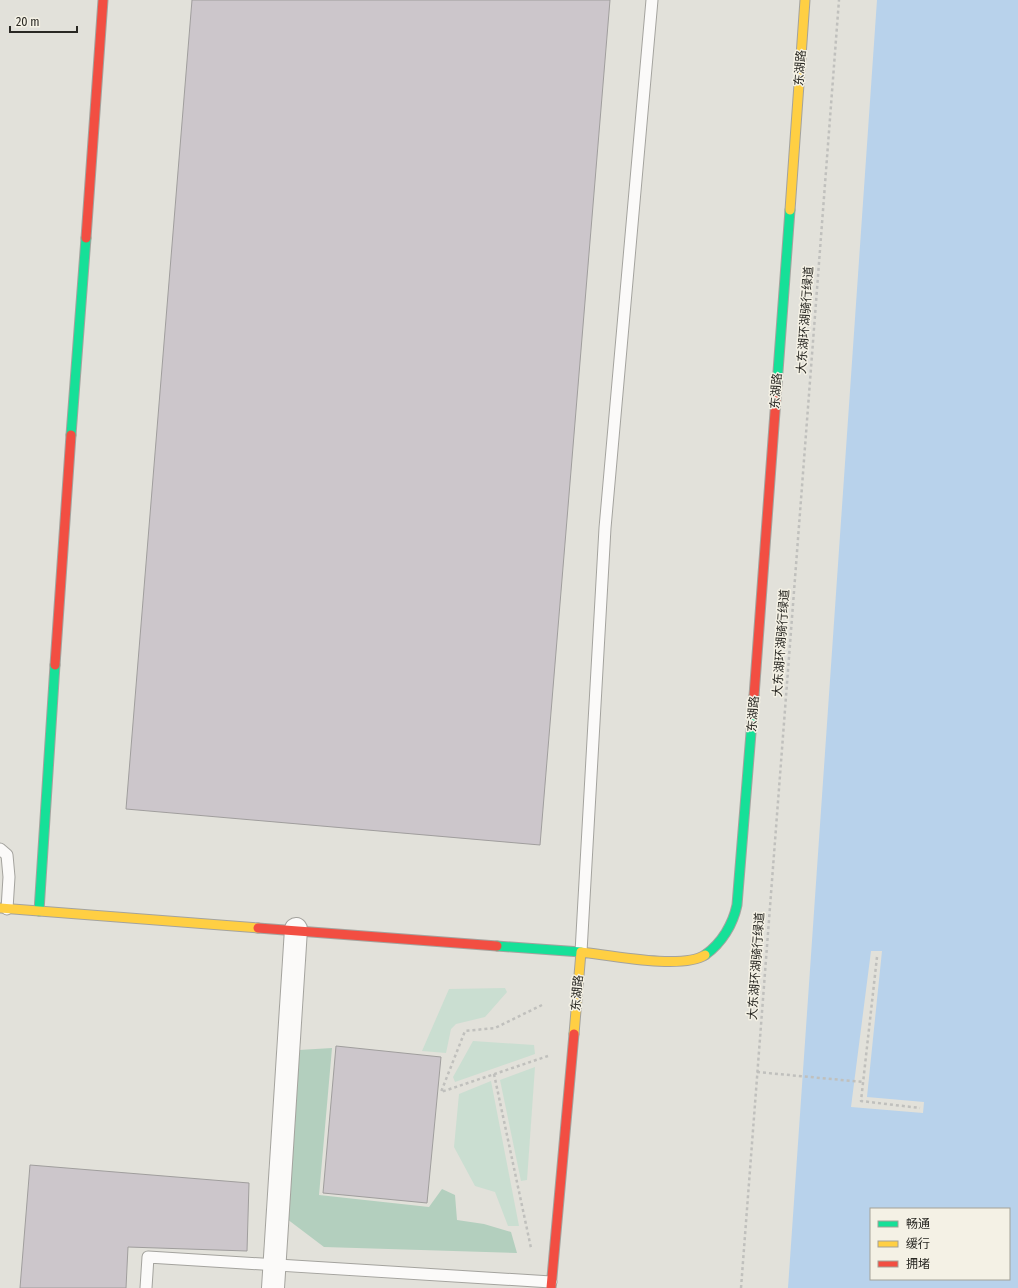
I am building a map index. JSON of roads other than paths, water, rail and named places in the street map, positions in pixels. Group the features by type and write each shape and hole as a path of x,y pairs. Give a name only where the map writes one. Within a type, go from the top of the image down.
{"street":[{"path":"40,911 57,628 103,0"},
{"name":"东湖路","path":"551,1285 580,952 672,961 694,959 701,957 718,942 730,926 736,914 742,875 805,0"},
{"path":"3,909 296,929 580,952"},
{"path":"273,1288 296,929"}],"lane":[{"path":"580,952 605,528 652,0"},
{"path":"0,850 7,855 8,870 3,909"},
{"path":"146,1288 148,1257 551,1285"}],"water":[{"path":"877,0 1018,0 1018,1288 788,1288"}]}
